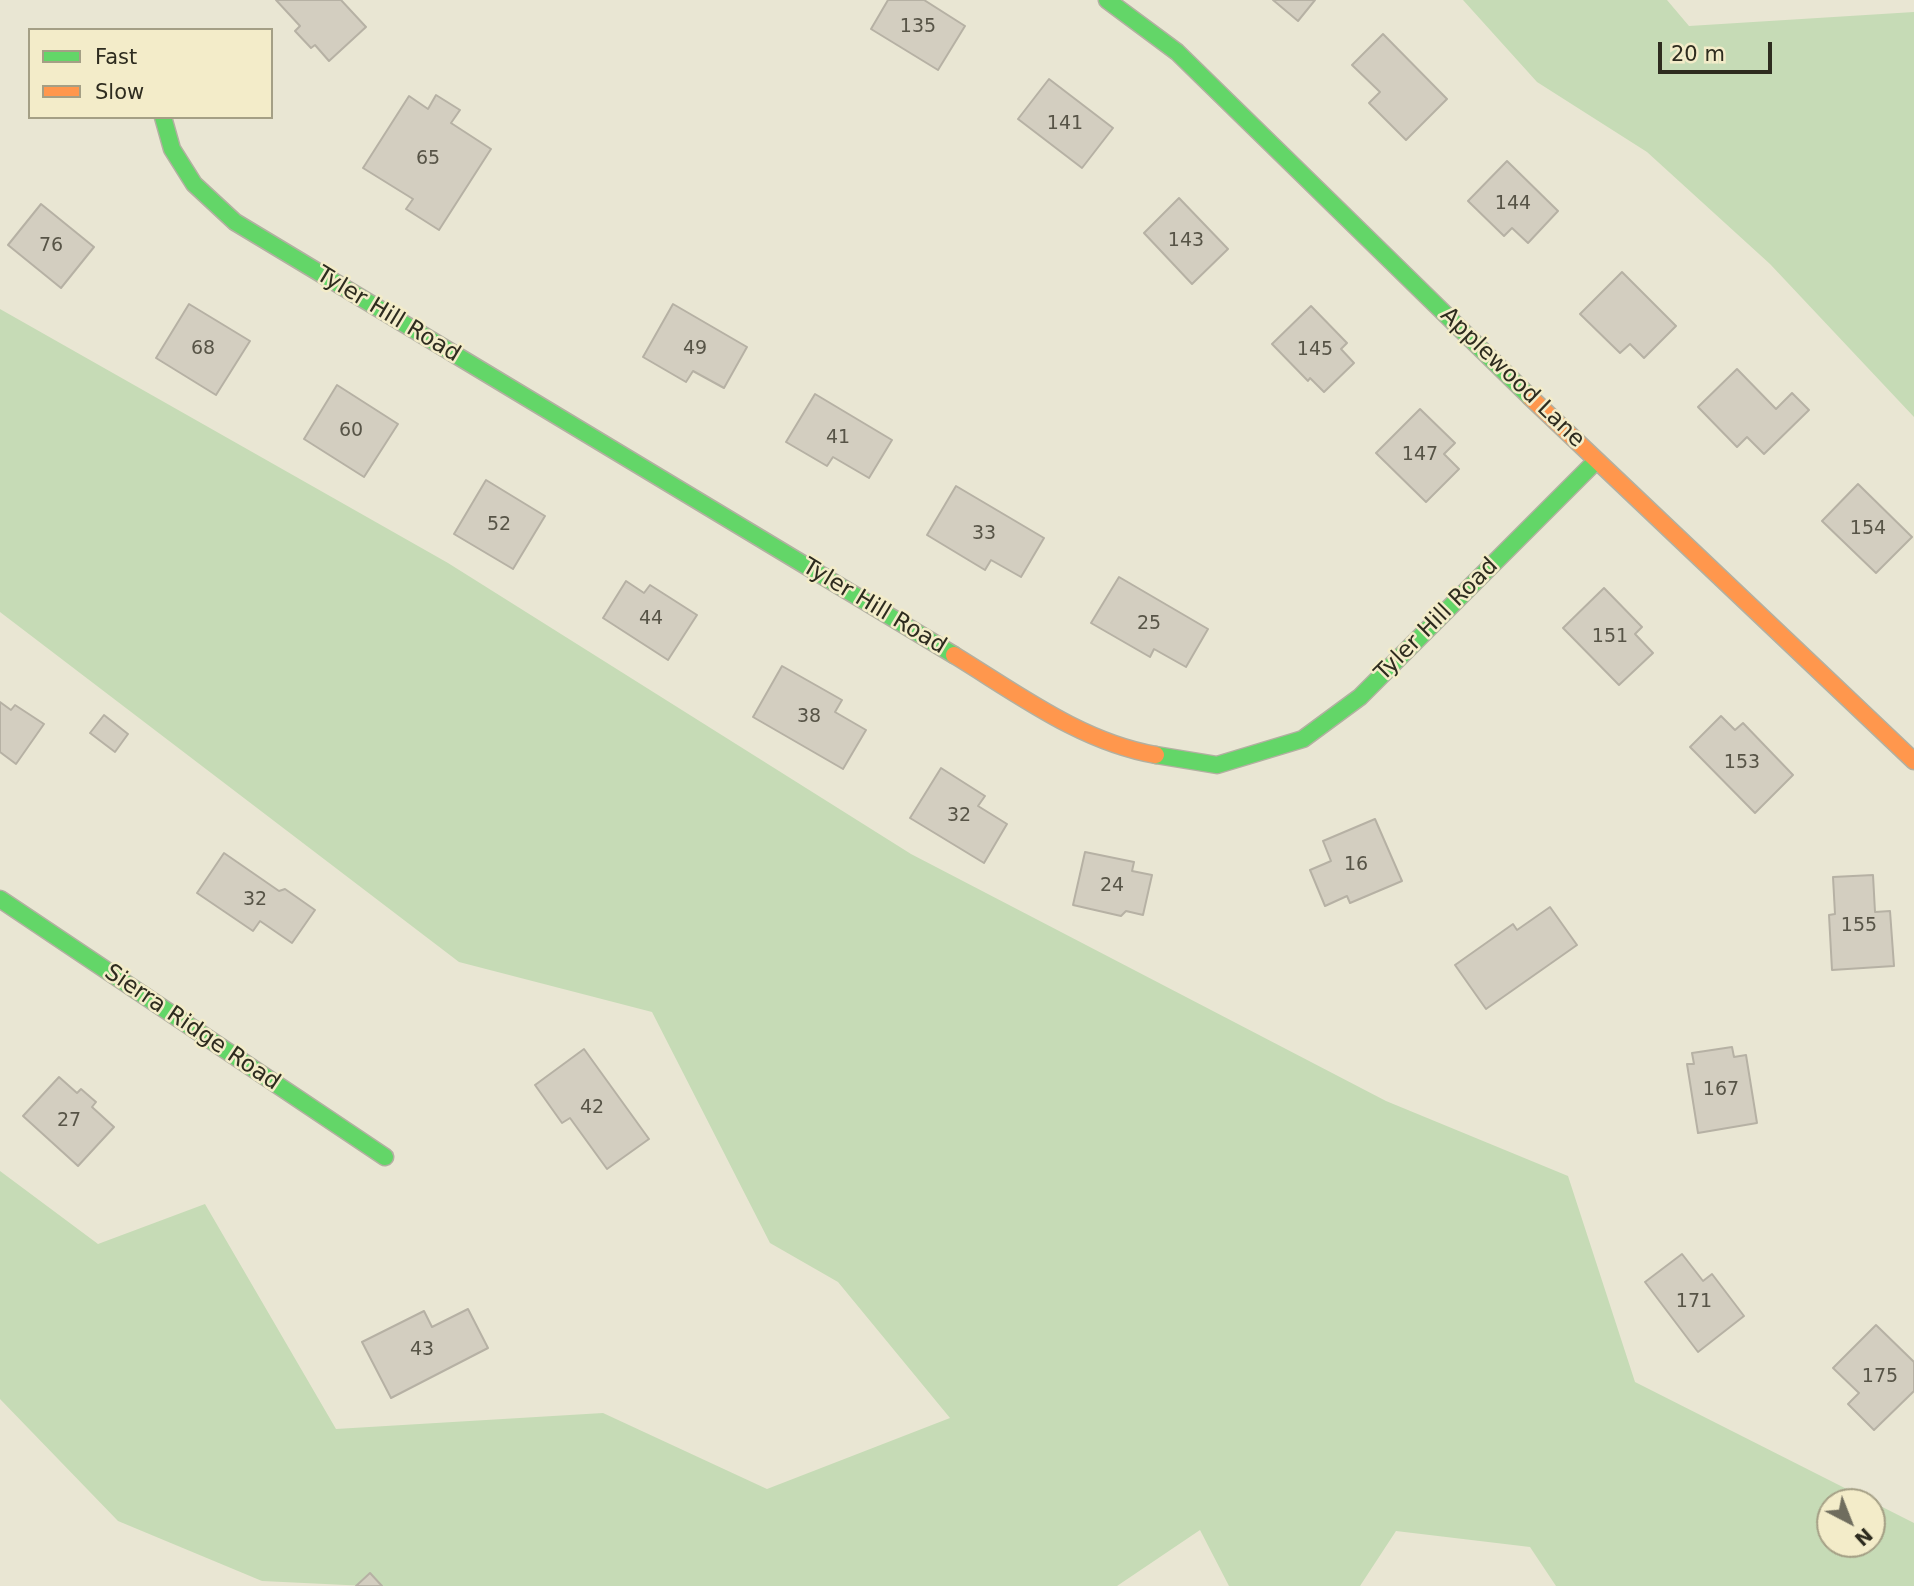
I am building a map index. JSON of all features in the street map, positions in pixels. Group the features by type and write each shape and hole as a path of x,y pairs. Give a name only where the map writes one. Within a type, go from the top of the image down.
{"street":[{"name":"Applewood Lane","path":"1107,0 1177,52 1596,461 1914,761"},
{"name":"Tyler Hill Road","path":"164,119 172,149 194,184 235,222 1083,733 1141,752 1217,765 1303,739 1360,697 1596,461"},
{"name":"Sierra Ridge Road","path":"0,898 384,1157"}],"green space":[{"path":"1463,0 1667,0 1689,26 1914,12 1914,417 1770,264 1647,152 1537,82"},
{"path":"0,309 448,563 911,854 1386,1101 1568,1176 1635,1382 1845,1488 1816,1488 1816,1558 1886,1558 1886,1509 1914,1523 1914,1586 1556,1586 1530,1547 1396,1531 1360,1586 1229,1586 1200,1530 1117,1586 367,1586 262,1581 118,1521 0,1399 0,1171 98,1244 205,1204 336,1429 603,1413 767,1489 950,1418 838,1282 770,1243 652,1012 459,962 0,612"}],"building":[{"path":"276,0 341,0 366,27 329,61 315,45 311,48 295,31 300,26"},
{"path":"888,0 924,0 965,26 938,70 871,29"},
{"path":"1273,0 1315,0 1298,21"},
{"path":"1383,34 1447,99 1406,140 1369,103 1380,92 1352,65"},
{"path":"1049,79 1113,128 1082,168 1018,119"},
{"path":"436,95 460,110 451,123 491,149 439,230 406,209 413,199 363,168 409,96 428,109"},
{"path":"1507,161 1558,211 1528,243 1512,228 1504,236 1468,201"},
{"path":"1179,198 1228,249 1192,284 1144,233"},
{"path":"41,204 94,247 61,288 8,245"},
{"path":"1622,272 1676,326 1644,358 1630,344 1620,353 1580,314"},
{"path":"189,304 250,341 216,395 156,358"},
{"path":"673,304 747,347 724,388 693,371 686,382 643,357"},
{"path":"1311,306 1347,343 1341,349 1354,363 1324,392 1310,378 1308,381 1272,344"},
{"path":"1737,369 1776,409 1792,393 1809,410 1764,454 1747,437 1737,447 1698,407"},
{"path":"337,385 398,424 364,477 304,439"},
{"path":"815,394 892,440 869,478 833,457 827,466 786,442"},
{"path":"1420,409 1455,443 1444,454 1459,469 1426,502 1376,453"},
{"path":"486,480 545,516 513,569 454,534"},
{"path":"1858,484 1912,537 1876,573 1822,521"},
{"path":"956,486 1044,538 1021,577 991,560 985,570 927,535"},
{"path":"1119,577 1208,629 1186,667 1154,649 1150,657 1091,623"},
{"path":"626,581 644,593 650,585 697,615 668,660 603,618"},
{"path":"1604,588 1642,627 1635,634 1653,653 1619,685 1563,628"},
{"path":"782,666 842,700 835,712 866,730 843,769 753,717"},
{"path":"0,702 11,710 15,705 44,724 16,764 0,752"},
{"path":"104,715 128,734 115,752 90,733"},
{"path":"1721,716 1735,730 1743,723 1793,775 1755,813 1690,747"},
{"path":"941,768 985,796 978,806 1007,824 984,863 910,818"},
{"path":"1375,819 1402,881 1350,903 1347,896 1325,906 1310,870 1331,861 1323,841"},
{"path":"1085,852 1134,862 1132,871 1152,875 1143,915 1126,911 1121,916 1073,905"},
{"path":"224,853 279,891 285,889 315,910 292,943 260,921 253,931 197,893"},
{"path":"1873,875 1875,912 1890,911 1894,966 1832,970 1829,915 1835,914 1833,877"},
{"path":"1550,907 1577,945 1486,1009 1455,965 1513,924 1517,930"},
{"path":"1732,1047 1734,1057 1746,1055 1757,1123 1698,1133 1687,1064 1694,1064 1692,1053"},
{"path":"584,1049 649,1139 607,1169 570,1118 562,1123 535,1085"},
{"path":"59,1077 77,1093 81,1089 96,1102 92,1107 114,1127 78,1166 23,1116"},
{"path":"1682,1254 1703,1281 1712,1274 1744,1316 1698,1352 1645,1282"},
{"path":"468,1309 488,1348 391,1398 362,1342 424,1311 432,1327"},
{"path":"1876,1325 1914,1362 1914,1391 1874,1430 1848,1404 1859,1393 1833,1368"},
{"path":"370,1573 382,1586 356,1586"}],"traffic: fast":[{"path":"1107,0 1177,52 1530,397"},
{"path":"164,119 172,149 194,184 235,222 954,655"},
{"path":"1156,755 1217,765 1303,739 1360,697 1596,461"},
{"path":"0,899 385,1157"}],"traffic: slow":[{"path":"1530,397 1914,761"},
{"path":"954,655 1076,728 1128,749 1156,755"}]}
